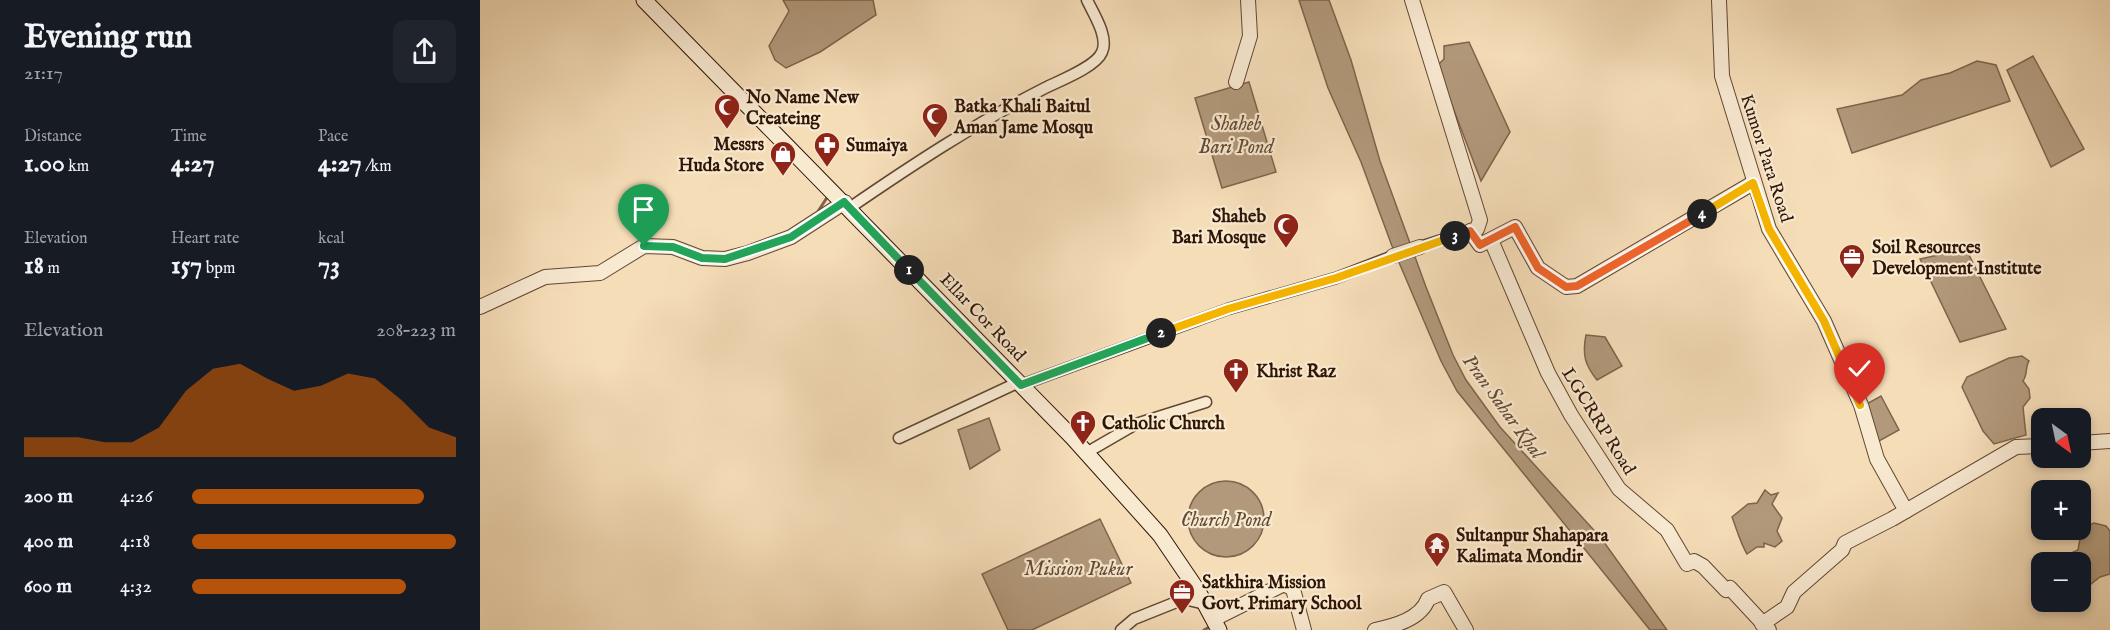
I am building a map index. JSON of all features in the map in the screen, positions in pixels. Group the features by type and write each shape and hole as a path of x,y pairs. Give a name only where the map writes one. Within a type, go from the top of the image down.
{"main road":[{"name":"Ellar Cor Road","path":"644,0 1086,453 1160,535 1205,604 1214,626"}],"street":[{"path":"480,307 545,277 600,273 644,246 673,247 702,258 725,259 791,237 1019,101 1090,65 1102,53 1103,43 1087,0"},
{"path":"1236,82 1250,36 1248,0"},
{"path":"899,438 1020,384 1228,309 1336,278 1393,256 1477,229 1480,220 1412,0"},
{"name":"Kumor Para Road","path":"1719,0 1722,76 1769,229 1824,321 1860,405 1877,459 1906,511"},
{"path":"1470,231 1480,245 1515,227 1538,268 1566,287 1577,286 1753,183"},
{"name":"LGCRRP Road","path":"1491,240 1548,373 1571,415 1619,489 1667,530 1687,564 1694,561 1703,566 1726,590 1730,588 1765,627"},
{"path":"1086,453 1136,424 1206,402"},
{"path":"2091,442 2110,441"},
{"path":"1765,627 1787,608 1794,592 1842,550 1845,543 1906,511 2016,447 2031,446"},
{"path":"1214,626 1284,584 1293,589 1304,630"},
{"path":"1375,630 1396,626 1425,607 1428,599 1444,592 1466,630"},
{"path":"1121,630 1134,619 1184,599 1205,604"}],"water":[{"path":"783,0 873,0 876,15 820,52 786,68 775,60 769,46 789,11"},
{"path":"1299,0 1329,0 1351,60 1380,161 1426,287 1453,355 1466,380 1500,427 1601,538 1667,630 1650,630 1457,391 1441,361 1392,246 1361,162 1328,88"},
{"path":"1469,42 1510,132 1481,181 1437,66 1444,59 1444,46"},
{"path":"2033,56 2084,149 2051,167 2007,70"},
{"path":"1977,61 1996,65 2010,101 1852,153 1837,109 1902,95 1921,80 1950,73"},
{"name":"Shaheb Bari Pond","path":"1249,82 1276,172 1222,188 1195,98"},
{"path":"1966,249 2006,329 1960,342 1920,259"},
{"path":"1586,335 1605,337 1622,366 1597,380 1585,359"},
{"path":"2022,356 2029,361 2023,381 2029,389 2030,398 2023,407 2026,435 1994,444 1983,431 1962,387 1967,377 2009,358"},
{"path":"1881,396 1899,430 1879,441 1861,407"},
{"path":"989,418 1000,450 970,469 958,430"},
{"name":"Church Pond","path":"1219,481 1233,481 1247,487 1258,498 1264,512 1261,534 1253,546 1233,557 1219,557 1205,551 1194,540 1188,526 1188,512 1194,498 1205,487"},
{"path":"1765,490 1771,495 1778,493 1772,504 1782,518 1777,531 1782,541 1775,547 1764,543 1764,547 1757,547 1747,554 1732,517 1748,504 1757,503"},
{"name":"Mission Pukur","path":"1100,519 1131,583 1032,630 1008,630 982,574"},
{"path":"2091,524 2106,526 2110,531 2110,574 2100,577 2091,584 2091,552 2074,552 2078,550 2080,540 2091,540"}],"waterway":[{"path":"817,213 828,196"},
{"path":"1204,630 1211,626"}],"place":[{"name":"No Name New Createing","path":"727,130"},
{"name":"Batka Khali Baitul Aman Jame Mosqu","path":"935,139"},
{"name":"Sumaiya","path":"827,168"},
{"name":"Messrs Huda Store","path":"783,177"},
{"name":"Shaheb Bari Mosque","path":"1286,249"},
{"name":"Soil Resources Development Institute","path":"1852,280"},
{"name":"Khrist Raz","path":"1236,394"},
{"name":"Catholic Church","path":"1083,446"},
{"name":"Sultanpur Shahapara Kalimata Mondir","path":"1437,568"},
{"name":"Satkhira Mission Govt. Primary School","path":"1182,615"}],"route":[{"path":"644,246 673,247 702,258 725,259 791,237 811,226 844,202 1021,385 1228,309 1336,278 1470,231 1480,245 1515,227 1538,268 1566,287 1577,286 1666,233 1716,207 1753,183 1769,229 1824,321 1860,405"}],"water label":[{"name":"Pran Sahar Khal","path":"1504,406"}]}
